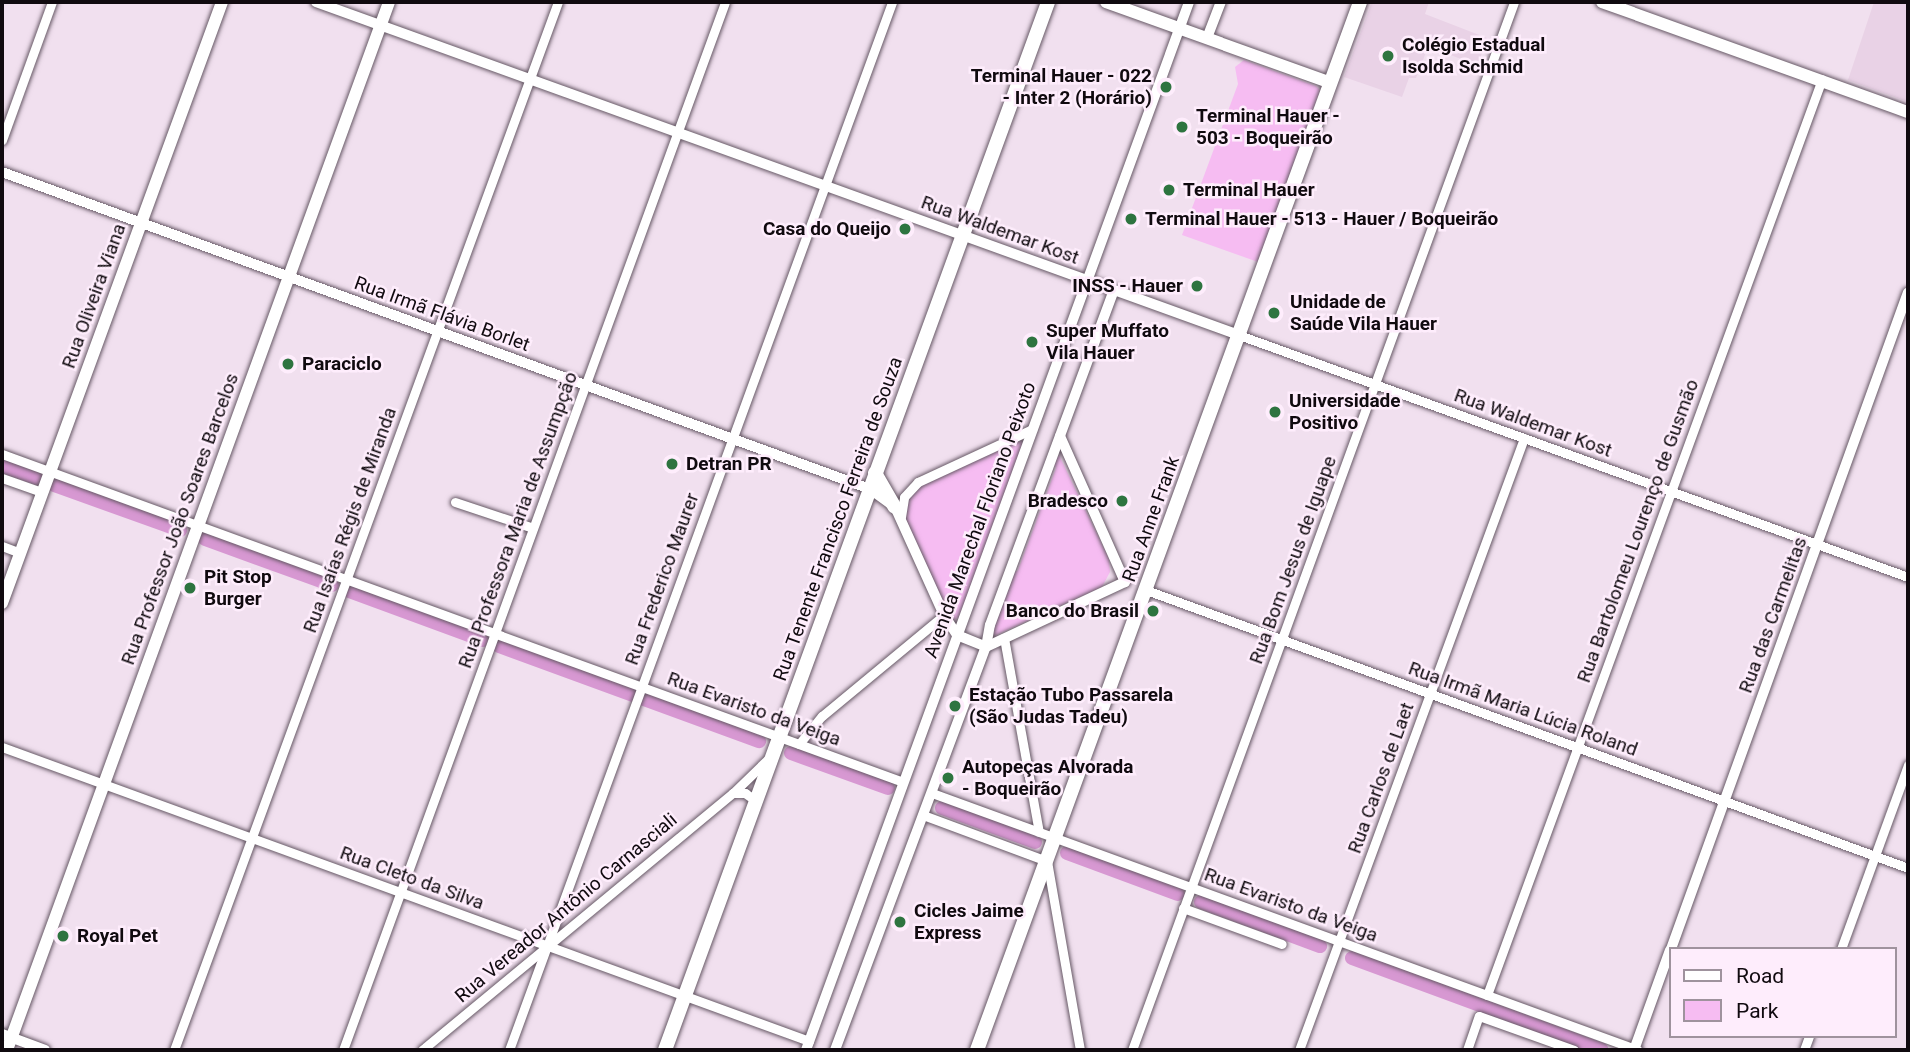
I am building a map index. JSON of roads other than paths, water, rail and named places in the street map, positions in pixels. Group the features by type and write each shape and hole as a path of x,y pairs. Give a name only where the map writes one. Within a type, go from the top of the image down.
{"main road":[{"name":"Rua Oliveira Viana","path":"2,603 222,2"},
{"name":"Rua Professor João Soares Barcelos","path":"7,1041 104,784 389,2"},
{"name":"Rua Tenente Francisco Ferreira de Souza","path":"665,1050 1048,2"},
{"path":"1106,2 1331,83"},
{"name":"Rua Anne Frank","path":"977,1050 1360,2"},
{"path":"1602,2 1908,112"},
{"path":"875,473 898,513"}],"street":[{"path":"2,140 52,2"},
{"name":"Rua Waldemar Kost","path":"316,2 1908,577"},
{"name":"Rua Isaías Régis de Miranda","path":"174,1050 558,2"},
{"name":"Rua Professora Maria de Assumpção","path":"343,1050 725,2"},
{"name":"Rua Frederico Maurer","path":"509,1050 892,2"},
{"name":"Avenida Marechal Floriano Peixoto","path":"808,1046 1189,2"},
{"path":"1207,38 1221,2"},
{"name":"Rua Bom Jesus de Iguape","path":"1132,1050 1514,2"},
{"name":"Rua Bartolomeu Lourenço de Gusmão","path":"1487,995 1822,79"},
{"name":"Rua Irmã Flávia Borlet","path":"2,172 870,489 898,513"},
{"path":"835,1050 986,647 990,625 1114,290"},
{"name":"Rua das Carmelitas","path":"1671,947 1908,292"},
{"path":"1032,429 918,482 904,497 898,513 944,615 957,635 986,647 1125,583 1060,436"},
{"name":"Rua Carlos de Laet","path":"1299,1050 1524,438"},
{"name":"Rua Evaristo da Veiga","path":"2,454 495,633 641,690 903,782"},
{"path":"2,478 42,492"},
{"path":"455,502 533,528"},
{"path":"2,546 20,552"},
{"name":"Rua Irmã Maria Lúcia Roland","path":"1125,583 1908,868"},
{"path":"799,744 822,716 944,615"},
{"path":"1004,638 1039,832"},
{"name":"Rua Cleto da Silva","path":"2,747 685,996 808,1046"},
{"name":"Rua Vereador Antônio Carnasciali","path":"422,1050 733,793 773,754"},
{"path":"1842,947 1908,765"},
{"path":"733,793 745,793 756,801"},
{"name":"Rua Evaristo da Veiga","path":"932,793 1635,1050"},
{"path":"923,815 1047,860 1080,1050"},
{"name":"Rua Evaristo da Veiga","path":"1184,908 1282,944"},
{"name":"Rua das Carmelitas","path":"1635,1050 1668,955"},
{"path":"1467,1050 1479,1016 1574,1050"},
{"path":"7,1041 45,1050"}],"waterway":[{"path":"2,466 39,479"},
{"path":"54,485 180,530"},
{"path":"205,539 332,585"},
{"path":"349,591 482,640"},
{"path":"499,646 759,741"},
{"path":"791,753 888,788"},
{"path":"942,808 1035,842"},
{"path":"1067,853 1178,894"},
{"path":"1201,902 1320,946"},
{"path":"1352,958 1602,1050"}],"place":[{"name":"Colégio Estadual Isolda Schmid","path":"1388,56"},
{"name":"Terminal Hauer - 022 - Inter 2 (Horário)","path":"1166,87"},
{"name":"Terminal Hauer - 503 - Boqueirão","path":"1182,127"},
{"name":"Terminal Hauer","path":"1169,190"},
{"name":"Terminal Hauer - 513 - Hauer / Boqueirão","path":"1131,219"},
{"name":"Casa do Queijo","path":"905,229"},
{"name":"INSS - Hauer","path":"1197,286"},
{"name":"Unidade de Saúde Vila Hauer","path":"1274,313"},
{"name":"Super Muffato Vila Hauer","path":"1032,342"},
{"name":"Paraciclo","path":"288,364"},
{"name":"Universidade Positivo","path":"1275,412"},
{"name":"Detran PR","path":"672,464"},
{"name":"Bradesco","path":"1122,501"},
{"name":"Pit Stop Burger","path":"190,588"},
{"name":"Banco do Brasil","path":"1153,611"},
{"name":"Estação Tubo Passarela (São Judas Tadeu)","path":"955,706"},
{"name":"Autopeças Alvorada - Boqueirão","path":"948,778"},
{"name":"Cicles Jaime Express","path":"900,922"},
{"name":"Royal Pet","path":"63,936"}]}
